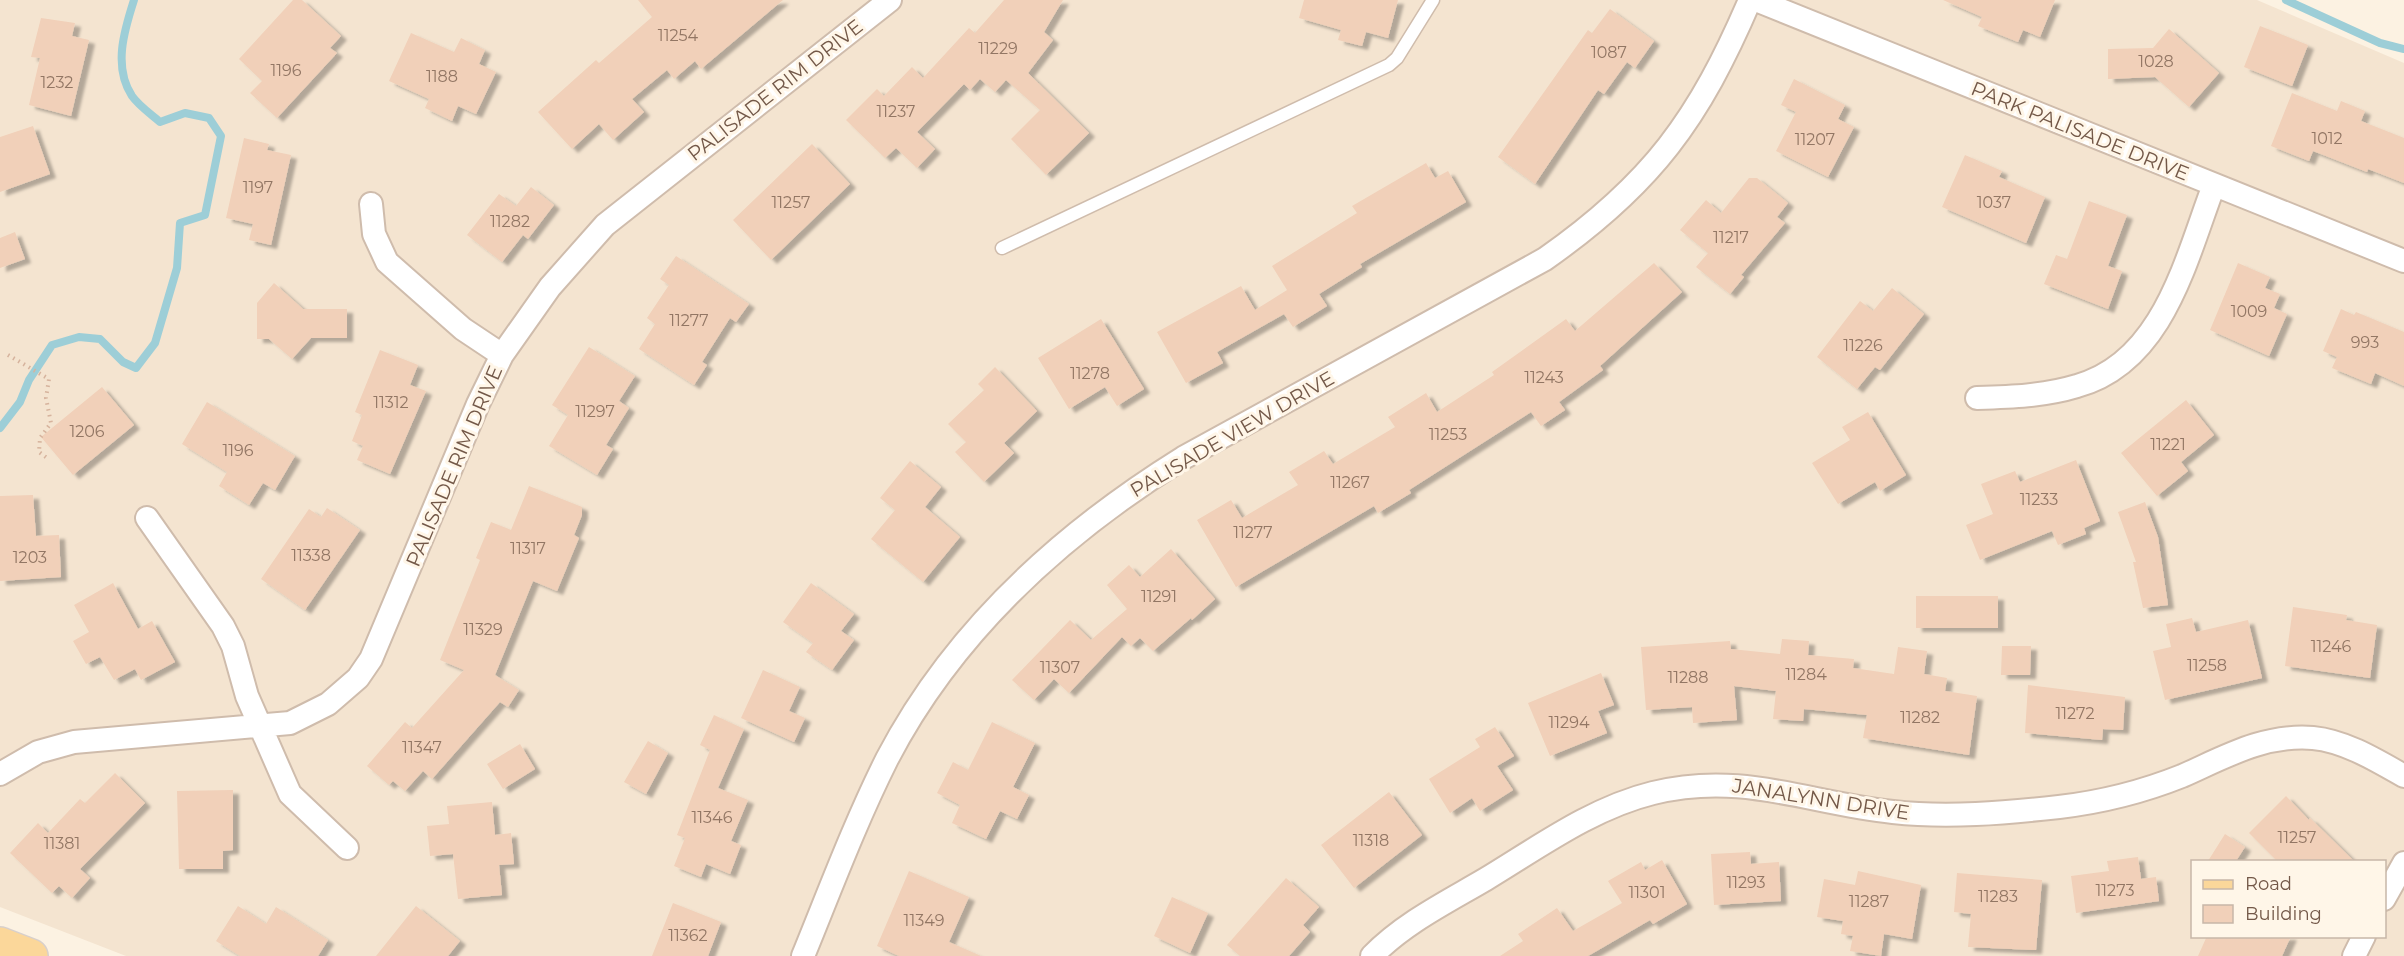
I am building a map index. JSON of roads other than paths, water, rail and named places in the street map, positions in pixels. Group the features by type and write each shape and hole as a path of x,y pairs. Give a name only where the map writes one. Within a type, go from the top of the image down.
{"main road":[{"path":"0,944 31,956"}],"street":[{"name":"PALISADE RIM DRIVE","path":"0,774 38,752 74,742 290,723 328,704 358,678 371,659 460,442 502,356 550,287 605,225 890,0"},
{"name":"PALISADE VIEW DRIVE","path":"803,956 856,827 888,758 927,694 970,635 1020,583 1072,534 1137,486 1183,458 1545,259 1592,226 1635,186 1671,145 1700,104 1723,64 1750,0"},
{"name":"PARK PALISADE DRIVE","path":"1756,0 2404,261"},
{"path":"1977,398 2032,396 2080,386 2120,365 2150,336 2170,301 2214,185"},
{"path":"370,204 374,234 387,262 463,329 502,356"},
{"path":"147,518 223,626 233,646 247,696 290,794 347,848"},
{"name":"JANALYNN DRIVE","path":"1372,956 1423,917 1577,824 1629,800 1682,788 1712,784 1746,786 1858,808 1930,815 2043,809 2116,798 2182,776 2246,746 2280,738 2315,738 2349,747 2404,776"},
{"path":"2386,897 2404,863"},
{"path":"2354,956 2363,938"}],"lane":[{"path":"1002,248 1389,65 1397,58 1433,0"}],"waterway":[{"path":"0,428 20,402 29,380 52,345 79,337 100,339 123,362 136,368 155,343 177,268 180,223 205,215 221,136 209,118 185,113 160,122 132,96 123,73 122,49 134,0"},
{"path":"2286,0 2380,43 2404,49"}]}
